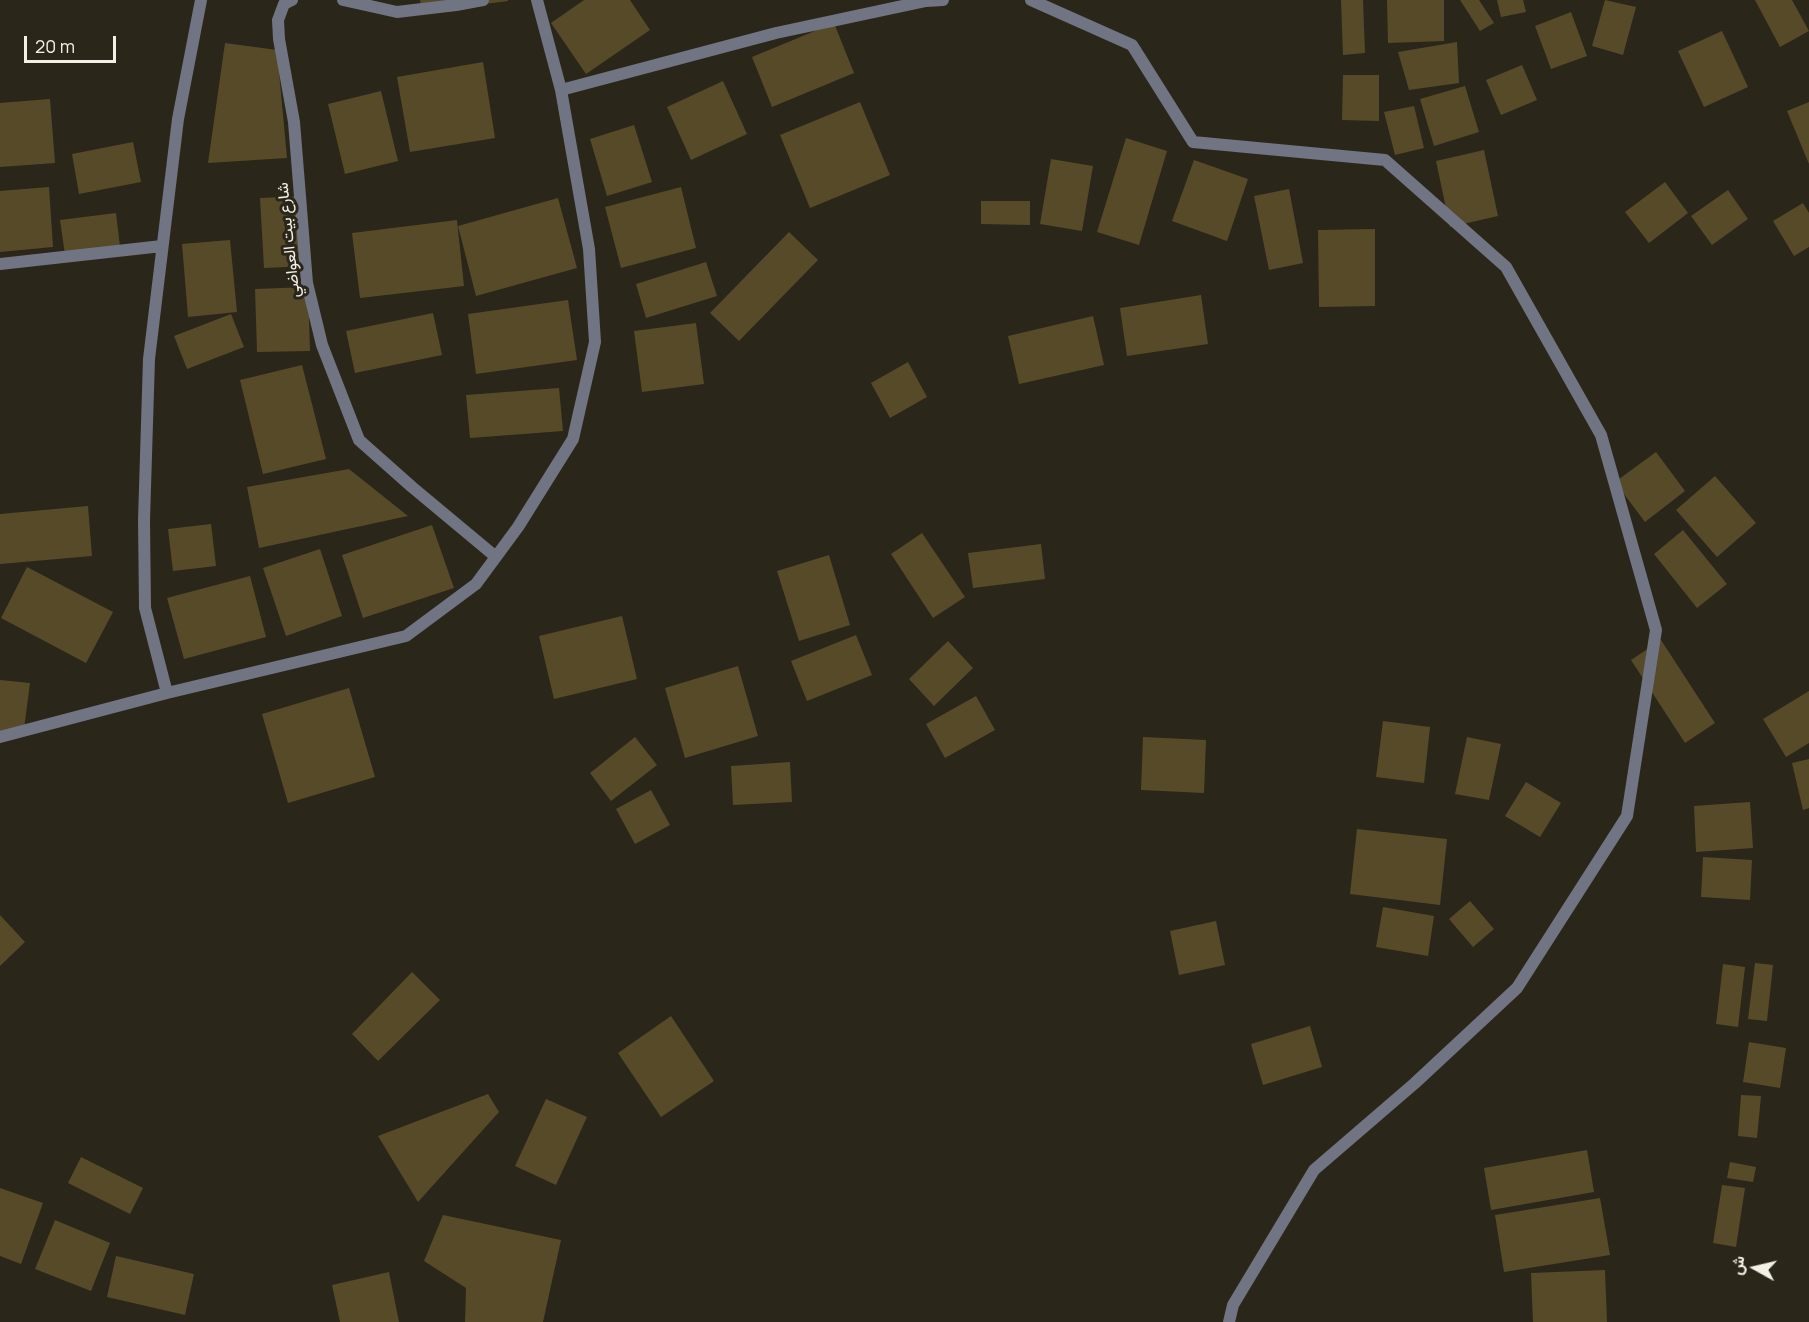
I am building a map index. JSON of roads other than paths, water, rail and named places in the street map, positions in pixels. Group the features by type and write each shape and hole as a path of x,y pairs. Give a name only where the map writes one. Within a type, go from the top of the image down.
{"street":[{"path":"166,693 145,608 144,520 149,359 178,119 201,0"},
{"name":"شارع بيت العواضي","path":"292,0 284,4 278,20 279,39 294,122 307,283 322,345 359,440 496,557"},
{"path":"343,0 397,12 456,6 483,0"},
{"path":"0,737 166,693 406,636 476,585 518,527 573,439 595,342 589,249 561,90 537,0"},
{"path":"561,90 776,33 926,1 943,0"},
{"path":"1031,0 1132,45 1193,142 1385,160 1506,267 1601,435 1656,630 1627,816 1517,988 1415,1083 1314,1170 1233,1305 1229,1322"},
{"path":"0,264 162,246"}]}
